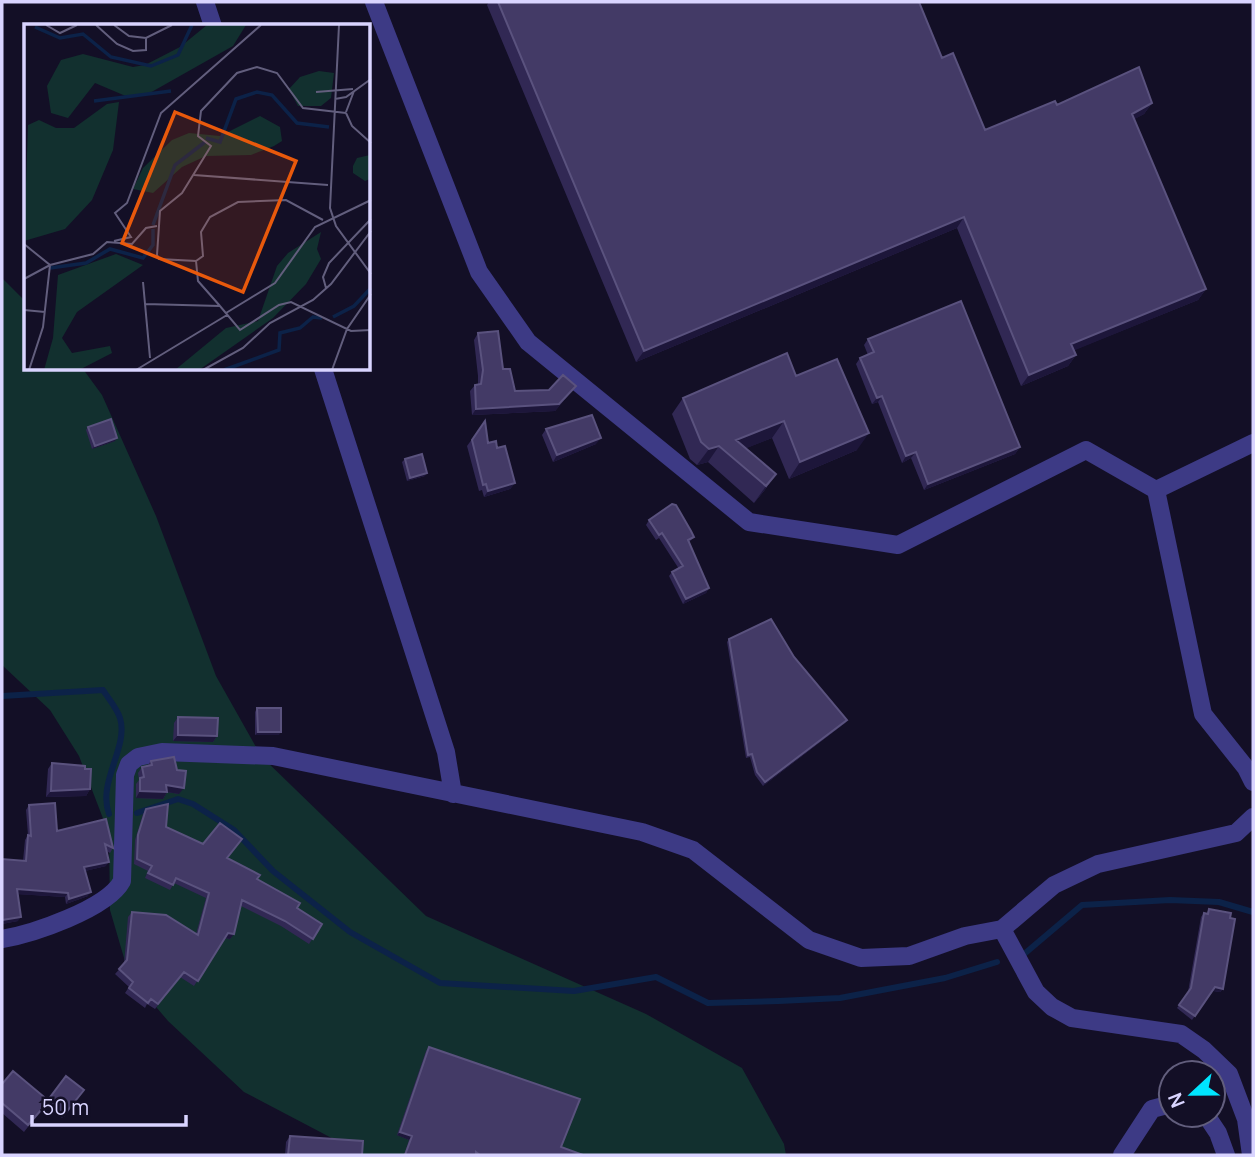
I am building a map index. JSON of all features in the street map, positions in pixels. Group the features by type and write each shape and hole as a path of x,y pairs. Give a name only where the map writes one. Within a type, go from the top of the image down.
{"street":[{"path":"205,2 212,24"},
{"path":"374,2 479,272 528,342 749,522 898,545 1086,450 1156,490 1203,714 1246,768 1253,782"},
{"path":"324,371 446,751 453,794"},
{"path":"1156,490 1253,443"},
{"path":"2,939 17,936 88,909 117,889 122,881 125,775 129,764 138,757 162,752 273,756 642,832 693,850 809,940 861,958 909,956 965,936 1002,929 1054,885 1097,864 1236,834 1253,817"},
{"path":"1002,929 1035,992 1052,1007 1072,1018 1181,1034 1204,1050 1229,1074 1246,1119 1251,1155"},
{"path":"1122,1155 1152,1109 1157,1108"},
{"path":"1215,1129 1226,1155"}],"green space":[{"path":"2,278 24,300 24,371 84,371 102,395 156,516 216,676 261,756 426,916 646,1014 742,1068 784,1144 786,1155 364,1155 244,1092 168,1021 129,975 110,910 109,834 79,756 50,710 2,665"}],"building":[{"path":"498,2 919,2 942,58 953,53 985,130 1055,101 1057,105 1139,67 1152,103 1132,114 1206,289 1071,344 1076,355 1029,375 964,217 644,351"},
{"path":"961,301 1020,447 928,484 916,452 906,456 882,396 877,398 860,358 874,352 868,339"},
{"path":"498,331 503,369 510,369 515,391 549,390 563,375 576,386 559,404 476,409 475,385 481,384 483,370 478,333"},
{"path":"787,353 796,376 837,359 869,433 800,462 784,421 736,440 776,474 766,486 719,446 709,449 701,442 683,398"},
{"path":"592,415 601,438 557,455 546,429"},
{"path":"111,419 117,438 95,446 88,427"},
{"path":"485,421 488,443 496,441 497,448 505,446 515,483 488,491 486,484 483,485 472,440"},
{"path":"422,454 427,473 410,478 405,459"},
{"path":"672,504 676,505 694,537 688,540 709,588 686,599 672,572 683,566 662,533 659,535 649,520"},
{"path":"771,619 794,657 847,720 765,782 757,772 752,754 748,755 729,639"},
{"path":"257,708 281,708 281,732 258,732"},
{"path":"178,717 218,718 217,736 178,735"},
{"path":"174,757 177,770 186,771 184,788 166,785 167,792 140,791 140,778 144,777 142,767 152,765 151,761"},
{"path":"52,763 91,769 90,789 51,791"},
{"path":"55,803 57,831 106,819 113,848 105,844 109,862 84,867 91,892 69,899 68,893 17,889 21,917 2,920 2,859 26,861 28,835 31,836 29,805"},
{"path":"168,804 166,827 203,844 220,823 242,839 227,858 260,875 257,879 300,903 297,908 322,924 313,939 285,921 242,900 234,934 228,933 198,981 184,972 158,1004 151,999 148,1003 129,988 133,982 119,969 127,960 132,912 166,915 198,935 209,893 176,878 173,885 148,873 152,866 137,859 138,835 146,809"},
{"path":"1209,909 1231,913 1230,918 1235,919 1223,989 1215,987 1195,1016 1179,1005 1191,988 1204,913 1208,914"},
{"path":"429,1047 580,1099 561,1147 583,1155 480,1155 476,1152 476,1155 405,1155 412,1136 400,1132"},
{"path":"13,1071 49,1101 28,1125 2,1103 2,1084"},
{"path":"66,1076 84,1090 64,1115 48,1100"},
{"path":"290,1136 363,1141 362,1155 288,1155"}],"waterway":[{"path":"2,696 103,690 119,714 122,729 107,790 109,814"},
{"path":"137,813 178,799 193,804 234,830 273,871 350,932 440,983 574,991 656,977 708,1003 779,1001 840,998 945,978 997,962"},
{"path":"1023,955 1082,905 1170,900 1219,902 1253,912"}]}
